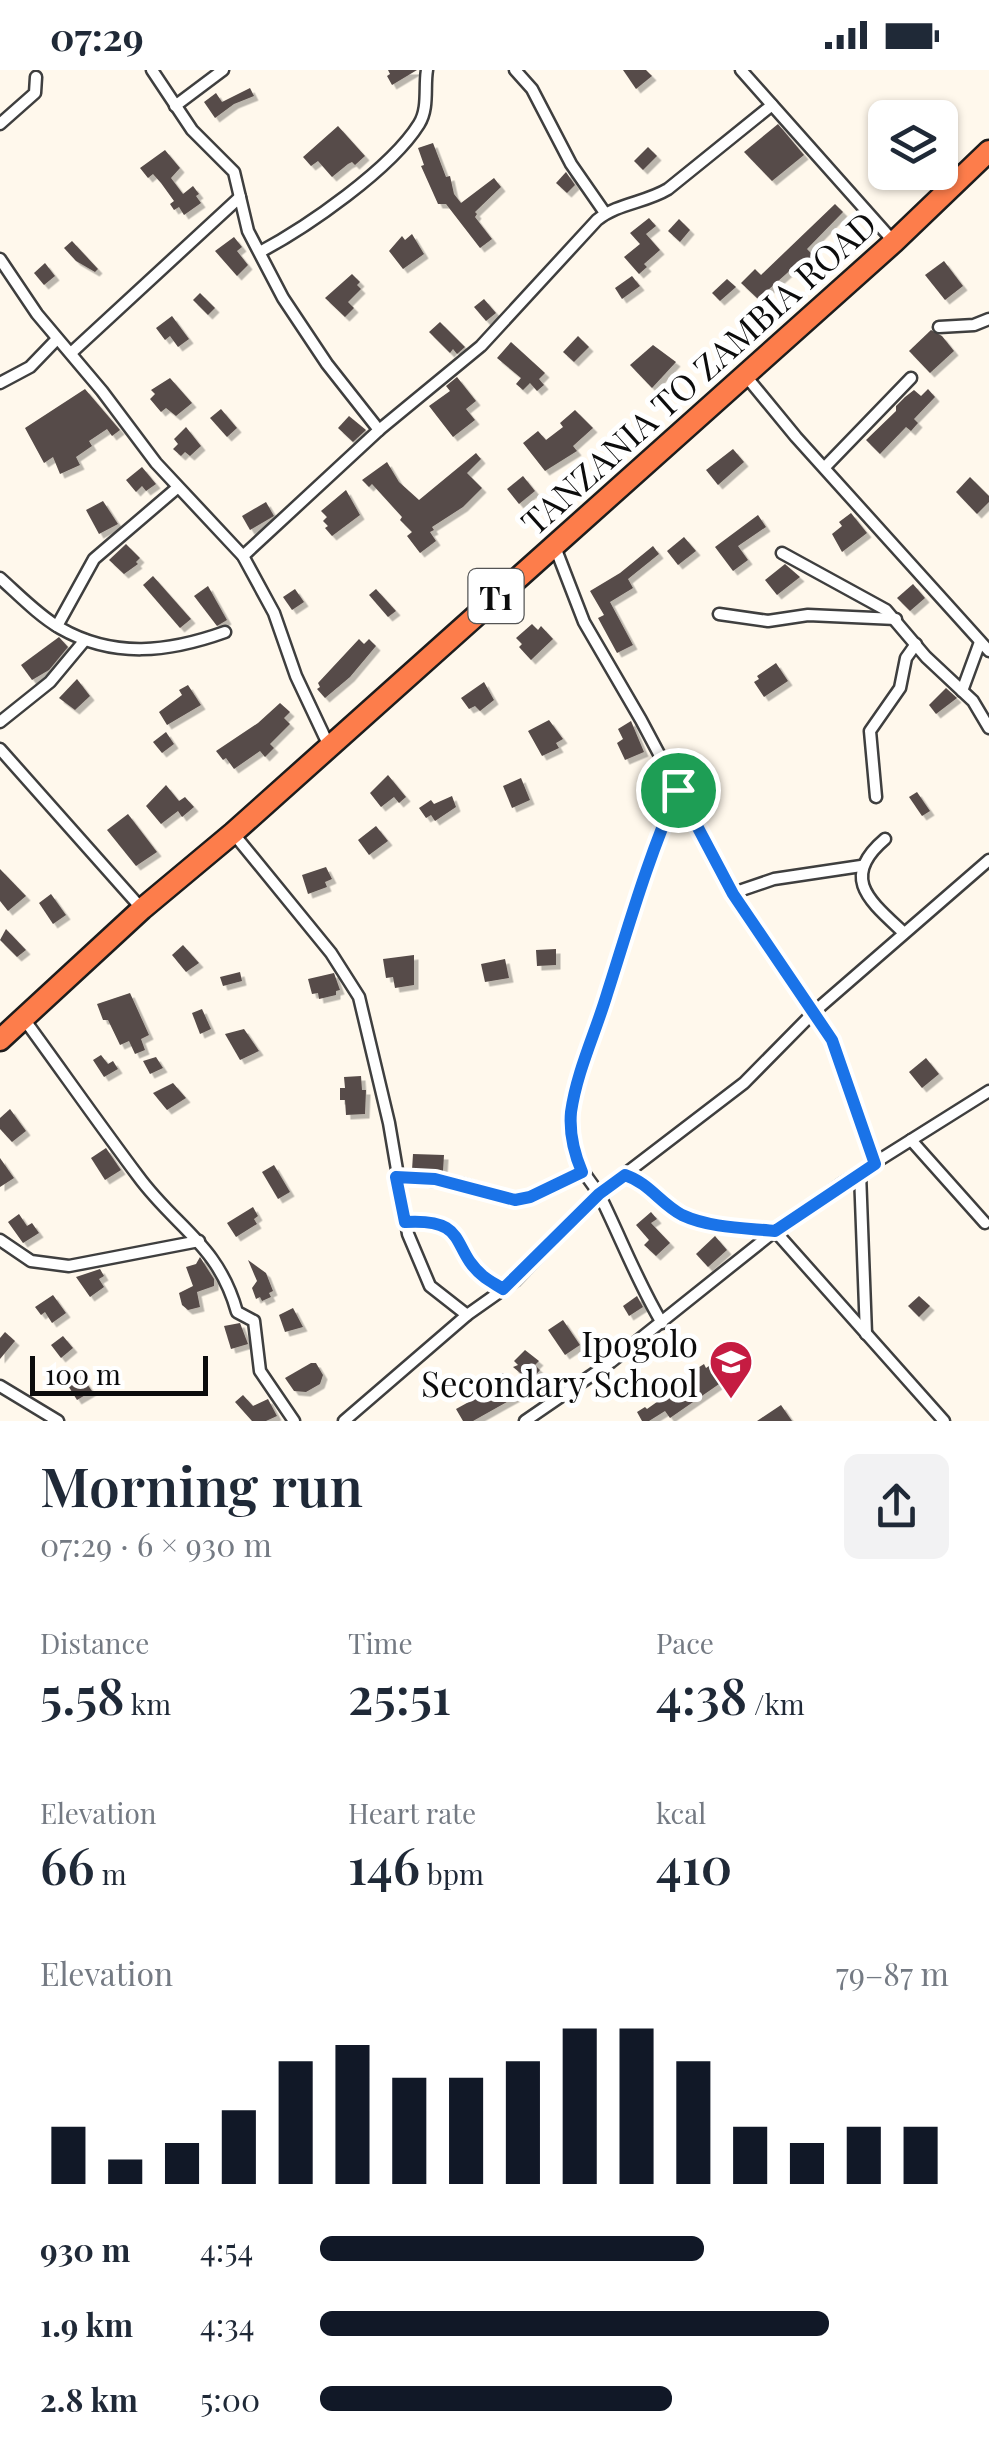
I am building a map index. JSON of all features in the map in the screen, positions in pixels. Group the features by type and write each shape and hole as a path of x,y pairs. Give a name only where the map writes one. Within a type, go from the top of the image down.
{"highway":[{"name":"TANZANIA TO ZAMBIA ROAD","path":"0,1040 894,242 989,150"}],"street":[{"path":"152,70 192,130 234,172 248,231 299,323 379,430"},
{"path":"175,106 223,70"},
{"path":"260,252 358,185 404,142 424,113 426,70"},
{"path":"515,70 532,89 571,164 605,214"},
{"path":"741,70 894,242"},
{"path":"0,124 35,93 36,77"},
{"path":"243,556 379,430 480,346 605,214 652,199 668,189 772,105"},
{"path":"71,353 240,198"},
{"path":"0,259 57,339 177,488 243,556 274,613 317,728 329,747"},
{"path":"938,327 962,327 989,319"},
{"path":"0,383 30,368 57,339"},
{"path":"744,374 989,652"},
{"path":"824,467 911,378"},
{"path":"57,626 94,558 177,488"},
{"path":"554,544 584,622 733,894 814,1011 840,1057 854,1110 875,1164"},
{"path":"782,553 874,602 896,620 962,691 989,728"},
{"path":"0,578 57,626 85,640 118,648 176,648 225,632"},
{"path":"719,614 768,621 808,615 896,620"},
{"path":"0,722 59,673 85,640"},
{"path":"962,691 980,642"},
{"path":"876,796 870,732 900,688 906,658 916,644"},
{"path":"0,749 142,910"},
{"path":"662,1323 628,1261 599,1194 582,1172 571,1135 571,1112 579,1073 645,868 678,790"},
{"path":"233,834 330,953 359,997 390,1123 405,1222 418,1264 430,1286 468,1315"},
{"path":"884,839 864,857 861,874 875,906 904,933"},
{"path":"344,1421 503,1289 599,1194 744,1083 814,1011 989,860"},
{"path":"733,894 774,879 861,866"},
{"path":"24,1019 137,1176 212,1254 237,1312 254,1321 260,1371 294,1421"},
{"path":"524,1421 662,1323 775,1231 989,1090"},
{"path":"911,1140 985,1223"},
{"path":"396,1177 435,1179 515,1200 530,1197 582,1172"},
{"path":"860,1173 866,1334"},
{"path":"625,1175 644,1182 680,1214 690,1218 775,1231 944,1421"},
{"path":"405,1222 421,1221 450,1230 480,1275 503,1289"},
{"path":"0,1240 31,1261 69,1266 200,1241"},
{"path":"0,1386 58,1421"}],"building":[{"path":"388,70 417,70 392,85"},
{"path":"623,70 646,70 652,76 636,89"},
{"path":"250,88 254,96 215,118 204,102 216,93 222,102"},
{"path":"778,124 804,155 772,181 744,152"},
{"path":"338,126 365,156 332,177 318,161 311,166 303,157"},
{"path":"433,143 461,203 494,178 501,187 475,212 492,239 480,248 446,204 438,204 421,166 424,165 418,148"},
{"path":"648,147 657,156 643,170 634,161"},
{"path":"165,150 180,168 171,178 183,194 193,186 199,194 196,196 201,203 184,215 179,207 174,210 170,204 174,201 153,174 148,178 140,168"},
{"path":"566,172 575,185 567,193 556,183"},
{"path":"835,204 843,212 807,249 816,258 801,272 795,266 758,299 741,283 755,269 761,275"},
{"path":"649,218 656,226 646,234 660,250 639,274 624,257 640,244 630,233"},
{"path":"679,219 690,230 680,242 668,231"},
{"path":"412,234 424,254 403,269 389,251 402,236 405,240"},
{"path":"234,237 242,247 237,251 248,265 237,276 215,251"},
{"path":"72,241 98,269 95,272 64,248"},
{"path":"944,261 963,286 945,300 925,275"},
{"path":"45,263 55,276 44,285 34,273"},
{"path":"352,274 361,289 348,302 354,308 345,317 325,298"},
{"path":"632,276 640,286 622,299 615,288"},
{"path":"727,279 736,287 720,301 712,293"},
{"path":"200,293 215,308 208,315 193,300"},
{"path":"484,299 496,313 486,321 474,307"},
{"path":"172,316 189,339 178,347 170,336 165,340 156,328"},
{"path":"440,322 465,347 457,354 453,349 450,353 429,332"},
{"path":"931,330 954,351 930,373 909,351"},
{"path":"578,336 589,347 574,362 563,352"},
{"path":"511,342 545,373 539,379 544,385 537,391 530,383 523,390 516,384 521,378 497,358"},
{"path":"653,345 676,362 652,388 630,365"},
{"path":"457,377 476,401 466,409 475,420 453,437 429,406 450,391 446,386"},
{"path":"170,378 192,403 176,416 166,408 161,412 150,399 155,394 151,390"},
{"path":"85,389 120,430 112,436 107,429 89,441 92,446 76,457 80,465 60,474 53,457 44,463 25,428"},
{"path":"928,389 935,397 914,419 918,423 911,431 906,427 880,454 866,440 905,397 914,390 921,396"},
{"path":"221,409 237,428 227,437 210,418"},
{"path":"575,410 593,428 573,446 577,451 545,471 523,443 538,431 546,440 563,427 560,423"},
{"path":"349,416 366,430 353,442 338,428"},
{"path":"186,427 201,446 190,456 185,452 181,456 173,449 178,444 174,439"},
{"path":"733,449 744,462 718,485 706,470"},
{"path":"476,453 481,459 467,473 482,488 463,507 432,527 430,532 436,541 420,553 407,536 412,532 400,520 402,517 372,484 369,487 362,480 387,462 399,482 419,500"},
{"path":"142,467 156,484 146,491 142,486 136,492 126,480"},
{"path":"523,476 535,491 519,504 507,489"},
{"path":"970,477 989,496 989,502 977,514 956,492"},
{"path":"346,490 360,515 332,536 325,528 328,526 323,521 327,517 321,511"},
{"path":"103,501 118,524 99,534 86,510"},
{"path":"266,502 274,516 250,530 242,516"},
{"path":"851,513 867,533 842,552 832,534"},
{"path":"758,515 766,527 738,546 748,560 733,571 715,547"},
{"path":"684,537 696,551 678,565 667,551"},
{"path":"126,544 140,558 124,574 109,560"},
{"path":"653,546 659,554 628,579 633,588 610,602 633,645 617,653 598,618 604,615 590,591"},
{"path":"785,564 800,577 777,595 765,580"},
{"path":"153,576 191,619 180,628 143,585"},
{"path":"913,584 925,598 910,611 897,598"},
{"path":"208,586 227,620 217,626 194,596"},
{"path":"295,589 304,602 292,610 283,597"},
{"path":"376,589 396,611 388,617 369,595"},
{"path":"532,624 538,630 541,626 553,639 531,660 516,638"},
{"path":"59,637 68,647 49,670 32,680 21,665"},
{"path":"359,639 364,644 369,639 376,646 350,677 325,698 317,689 318,683"},
{"path":"776,663 788,681 764,697 754,682"},
{"path":"77,679 90,696 75,710 59,698"},
{"path":"484,682 494,700 480,711 475,706 469,709 461,698"},
{"path":"188,685 201,705 167,725 159,712 182,695 179,690"},
{"path":"946,688 957,698 936,714 929,705"},
{"path":"280,703 290,712 284,718 290,724 270,744 274,748 265,757 260,751 234,769 226,758 223,760 216,751"},
{"path":"549,720 563,739 556,743 559,748 542,756 528,731"},
{"path":"631,721 644,752 625,760 617,743 623,739 618,729"},
{"path":"166,732 174,744 162,753 153,742"},
{"path":"388,775 406,797 399,803 394,797 381,807 370,793"},
{"path":"521,778 530,800 512,808 503,786"},
{"path":"166,785 179,801 185,797 194,807 182,817 178,811 161,824 146,806"},
{"path":"917,792 930,811 922,816 909,797"},
{"path":"452,796 456,807 435,821 431,815 426,818 419,808 431,800 434,804"},
{"path":"128,814 157,852 136,866 107,830"},
{"path":"376,826 388,841 369,855 358,840"},
{"path":"326,867 332,879 325,882 327,887 308,894 302,875"},
{"path":"0,869 26,896 8,911 0,901"},
{"path":"51,894 66,915 53,924 39,903"},
{"path":"6,929 26,950 17,957 0,940"},
{"path":"183,945 199,963 186,972 172,955"},
{"path":"556,949 556,965 537,966 536,950"},
{"path":"414,955 414,985 395,988 393,977 386,978 383,959"},
{"path":"505,959 509,978 485,982 481,964"},
{"path":"240,972 242,981 223,986 220,977"},
{"path":"334,973 340,990 336,995 319,999 318,993 312,994 308,979"},
{"path":"130,993 149,1035 141,1039 145,1050 135,1054 129,1041 120,1045 97,1004"},
{"path":"202,1009 211,1029 200,1034 192,1013"},
{"path":"244,1029 259,1051 240,1060 225,1034"},
{"path":"101,1055 118,1069 104,1077 93,1060"},
{"path":"156,1057 163,1068 150,1074 143,1061"},
{"path":"926,1058 939,1074 922,1088 909,1072"},
{"path":"361,1076 362,1090 366,1090 365,1114 346,1115 345,1100 340,1100 344,1077"},
{"path":"173,1083 186,1098 167,1110 153,1093"},
{"path":"10,1109 26,1131 12,1142 0,1129 0,1118"},
{"path":"106,1148 121,1170 105,1180 91,1158"},
{"path":"413,1154 444,1155 443,1171 412,1170"},
{"path":"0,1158 14,1178 0,1187"},
{"path":"274,1165 290,1192 278,1199 262,1172"},
{"path":"253,1207 257,1224 236,1237 227,1223"},
{"path":"651,1212 657,1219 651,1223 670,1243 656,1256 644,1245 649,1240 636,1225"},
{"path":"19,1214 27,1226 32,1223 39,1233 23,1243 8,1222"},
{"path":"715,1236 727,1250 708,1267 696,1254"},
{"path":"200,1257 214,1279 214,1286 197,1292 200,1307 188,1310 179,1293 193,1286 186,1267 196,1264"},
{"path":"248,1260 266,1273 273,1291 269,1293 271,1297 256,1299 252,1288 257,1281"},
{"path":"100,1269 104,1276 99,1279 104,1287 90,1297 76,1277"},
{"path":"53,1295 66,1313 52,1323 45,1312 41,1315 35,1307"},
{"path":"637,1296 643,1307 629,1316 623,1306"},
{"path":"919,1296 930,1306 919,1317 908,1306"},
{"path":"293,1308 303,1327 285,1332 279,1315"},
{"path":"563,1320 580,1345 565,1355 548,1330"},
{"path":"240,1323 248,1344 231,1349 224,1326"},
{"path":"5,1332 15,1341 0,1359 0,1338"},
{"path":"63,1336 73,1348 61,1358 51,1345"},
{"path":"525,1350 539,1361 535,1365 540,1370 534,1377 530,1374 526,1378 513,1367"},
{"path":"723,1356 735,1373 670,1418 665,1411 642,1421 637,1412 692,1377 690,1373"},
{"path":"316,1363 323,1375 320,1384 306,1392 294,1391 285,1378"},
{"path":"503,1373 516,1397 473,1421 463,1421 456,1409 485,1393 481,1386"},
{"path":"80,1374 92,1391 77,1400 67,1384"},
{"path":"243,1395 253,1406 268,1399 277,1416 252,1421 235,1402"},
{"path":"781,1405 792,1421 757,1421"}],"place":[{"name":"Ipogolo Secondary School","path":"731,1400"}],"route":[{"path":"678,790 733,894 832,1040 875,1164 775,1231 724,1226 680,1214 644,1182 625,1175 599,1194 545,1252 503,1289 480,1275 450,1230 421,1221 405,1222 396,1177 462,1184 515,1200 530,1197 582,1172 571,1135 579,1073 645,868 678,790"}]}
